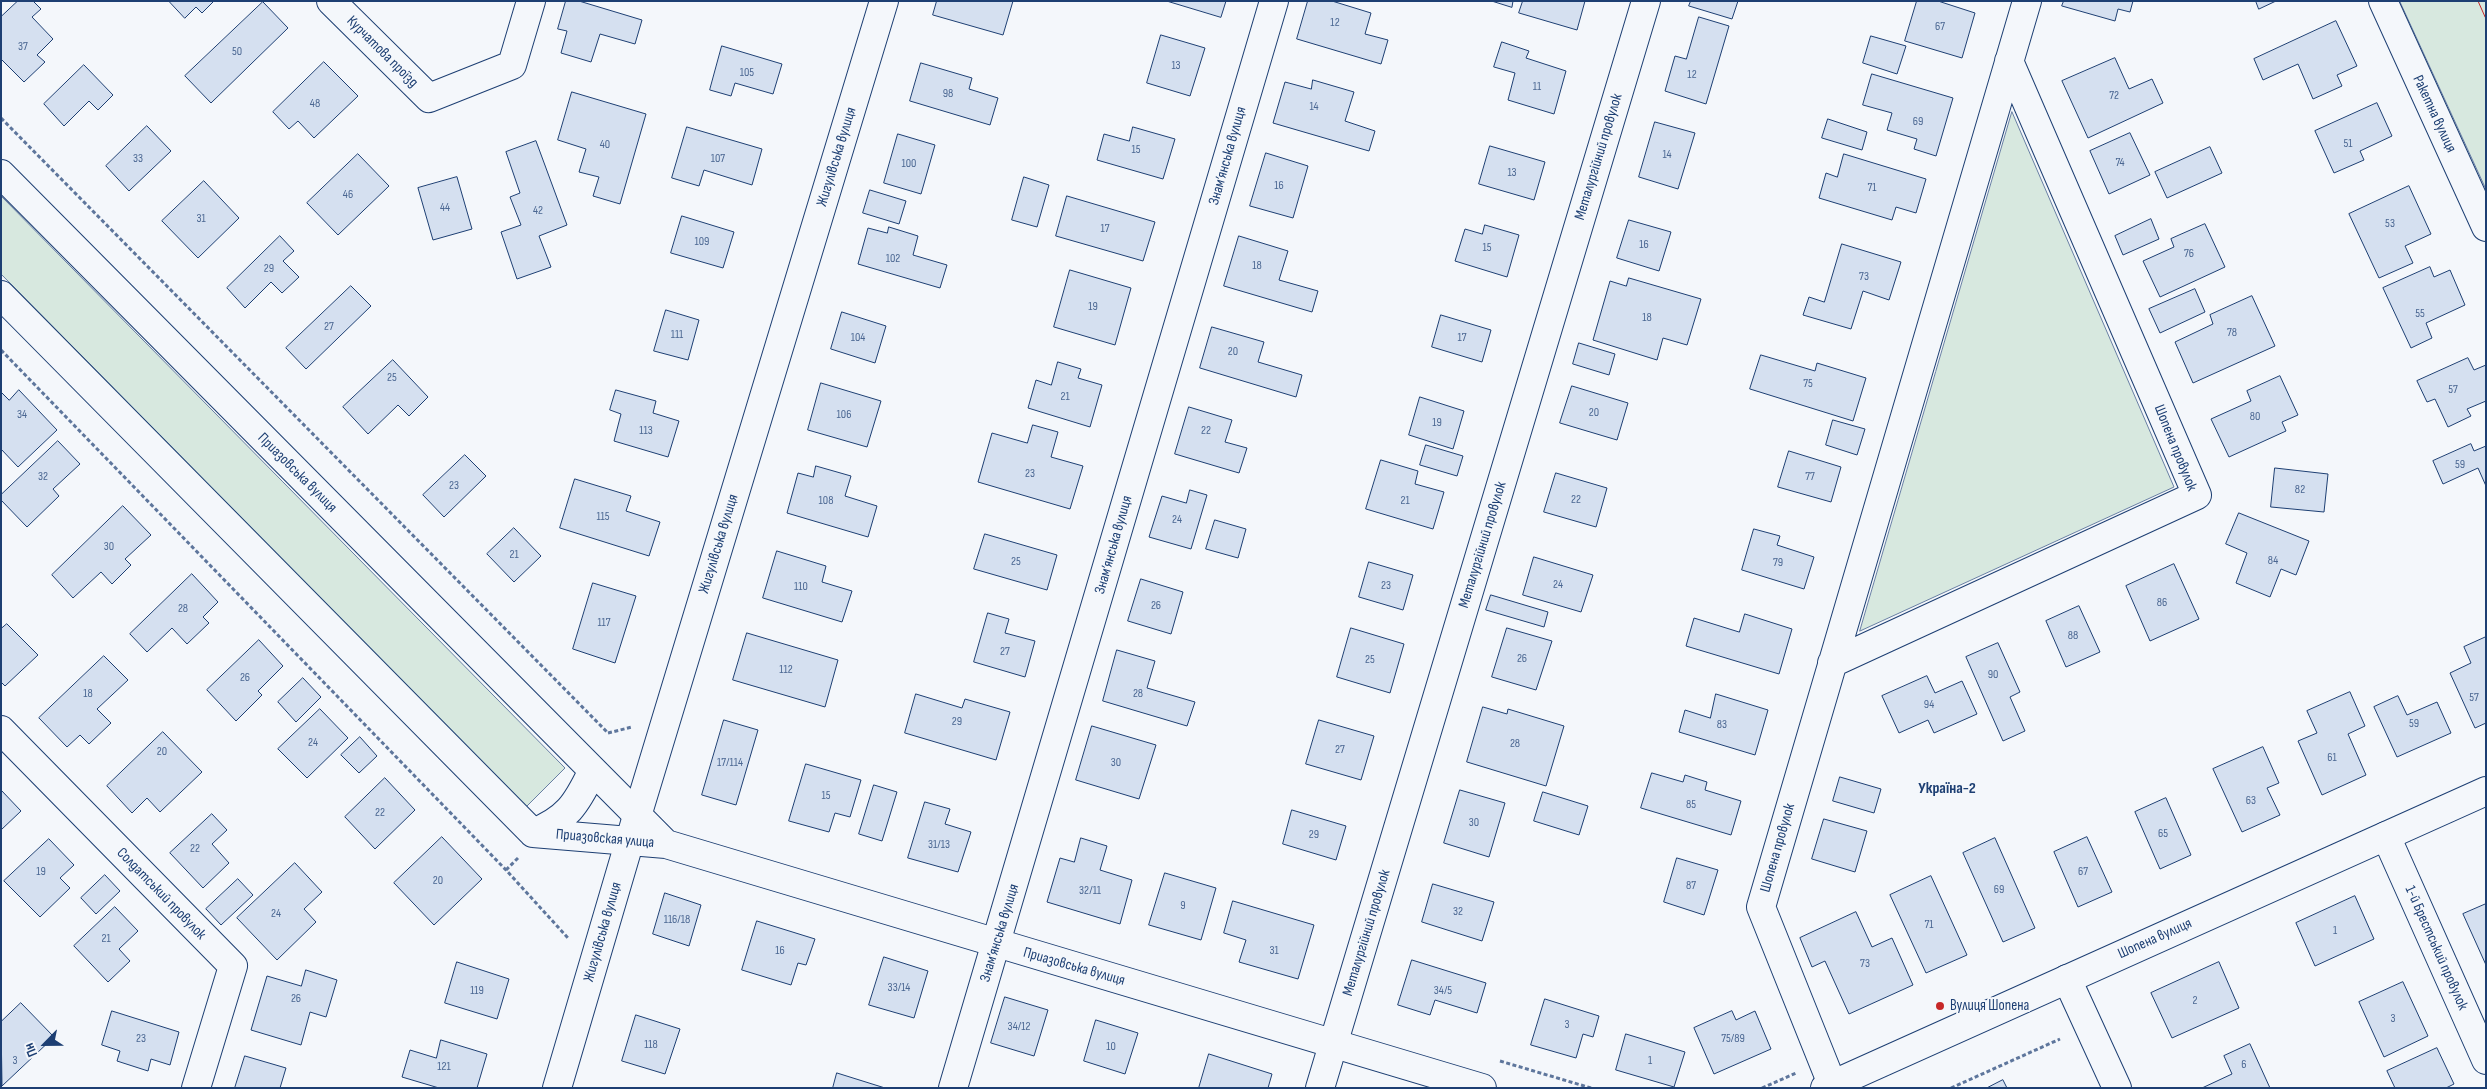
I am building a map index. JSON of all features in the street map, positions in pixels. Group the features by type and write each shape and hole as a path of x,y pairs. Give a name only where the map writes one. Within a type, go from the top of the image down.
{"street":[{"name":"Курчатова проїзд","path":"331,1 429,98 512,65 531,1"},
{"name":"Жигулівська вулиця","path":"557,1088 637,816 884,1"},
{"name":"Знам’янська вулиця","path":"953,1088 1274,1"},
{"name":"Металургійний провулок","path":"1320,1088 1646,1"},
{"name":"Шопена провулок","path":"1828,1086 1761,906 2027,1"},
{"name":"Ракетна вулиця","path":"2383,1 2486,227"},
{"name":"Шопена провулок","path":"1832,663 2197,495 2009,61"},
{"name":"Приазовська вулиця","path":"1,174 592,772"},
{"path":"1,295 530,846"},
{"name":"Солдатський провулок","path":"1,730 233,966 196,1088"},
{"name":"Приазовская улица","path":"530,846 567,815 580,797 592,772 666,844"},
{"name":"Шопена вулиця","path":"1828,1086 2486,791"},
{"name":"1-й Брестський провулок","path":"2386,836 2486,1060"},
{"name":"Приазовская улица","path":"530,846 630,842 666,844"},
{"name":"Приазовська вулиця","path":"666,844 1482,1088"},
{"path":"2067,979 2117,1088"}],"path":[{"path":"1,118 608,733"},
{"path":"1,350 506,870 594,965"},
{"path":"506,870 530,846"},
{"path":"1951,1088 2088,1026"}],"shaded area":[{"path":"2400,1 2486,1 2486,189"},
{"path":"2012,112 2174,487 1860,631"},
{"path":"1,196 565,768 526,807 1,274"}],"building":[{"path":"18,1 33,1 41,9 32,17 53,39 37,55 45,62 24,82 1,59 1,17"},
{"path":"169,1 214,1 202,13 196,7 185,18"},
{"path":"566,1 579,1 642,20 635,44 600,34 591,62 561,53 567,31 558,29"},
{"path":"937,1 1013,1 1003,35 933,15"},
{"path":"1167,1 1226,1 1221,17"},
{"path":"1308,1 1332,1 1371,13 1365,34 1388,40 1381,64 1297,39"},
{"path":"1492,1 1513,1 1512,7"},
{"path":"1523,1 1585,1 1577,30 1519,13"},
{"path":"1691,1 1738,1 1732,19 1689,6"},
{"path":"1917,1 1938,1 1975,13 1962,58 1905,41"},
{"path":"2064,1 2133,1 2130,12 2118,9 2115,21 2062,6"},
{"path":"2256,1 2276,1 2259,9"},
{"path":"263,2 288,28 211,103 185,76"},
{"path":"1699,17 1729,26 1706,104 1665,91 1675,56 1686,59"},
{"path":"2336,21 2357,66 2337,75 2342,86 2313,99 2298,64 2263,80 2254,59"},
{"path":"1161,35 1205,48 1190,96 1147,83"},
{"path":"1871,36 1906,46 1897,74 1863,63"},
{"path":"1502,42 1529,51 1526,58 1566,71 1554,114 1508,100 1515,73 1494,67"},
{"path":"722,46 782,64 773,94 735,83 731,96 710,90"},
{"path":"2115,58 2129,89 2152,79 2163,103 2088,138 2062,81"},
{"path":"324,62 358,96 314,138 298,121 289,129 273,112"},
{"path":"921,63 972,78 969,89 998,98 990,125 910,101"},
{"path":"84,65 113,95 98,110 89,101 64,126 44,104"},
{"path":"1872,74 1953,98 1936,156 1914,149 1917,139 1887,130 1892,113 1863,105"},
{"path":"1313,80 1354,92 1345,121 1375,131 1369,151 1273,123 1285,82 1311,89"},
{"path":"572,92 646,114 620,204 593,196 599,177 579,172 586,149 558,140"},
{"path":"2377,103 2392,136 2360,151 2364,160 2334,173 2315,131"},
{"path":"1828,119 1867,132 1862,150 1822,138"},
{"path":"1655,122 1695,133 1678,189 1639,177"},
{"path":"147,126 171,151 129,191 106,166"},
{"path":"687,127 762,149 752,185 704,170 699,186 672,178"},
{"path":"1133,127 1175,139 1163,179 1097,160 1104,134 1129,141"},
{"path":"2130,133 2150,175 2109,194 2090,151"},
{"path":"898,134 935,145 921,194 884,183"},
{"path":"536,141 567,225 539,236 551,267 517,279 501,232 521,225 510,197 520,193 506,152"},
{"path":"1490,146 1545,162 1534,200 1479,184"},
{"path":"2210,147 2222,173 2167,198 2155,172"},
{"path":"1266,153 1308,166 1293,218 1250,206"},
{"path":"358,154 389,186 338,235 307,203"},
{"path":"1844,154 1926,179 1916,213 1896,207 1892,220 1819,198 1826,173 1837,177"},
{"path":"457,177 472,229 433,240 418,188"},
{"path":"1024,177 1049,185 1037,227 1012,220"},
{"path":"204,181 239,218 198,258 162,221"},
{"path":"2409,186 2431,234 2405,246 2413,263 2379,278 2349,214"},
{"path":"870,190 906,201 899,224 863,213"},
{"path":"1067,196 1155,222 1143,261 1056,236"},
{"path":"682,216 734,232 723,268 671,253"},
{"path":"2151,219 2159,239 2123,255 2115,236"},
{"path":"1629,220 1671,232 1659,271 1617,258"},
{"path":"2205,224 2225,267 2160,297 2143,261 2174,247 2171,239"},
{"path":"1485,225 1519,235 1507,277 1455,261 1465,229 1482,234"},
{"path":"889,227 918,236 913,255 947,265 940,288 858,264 868,228 887,233"},
{"path":"280,236 294,251 283,261 299,277 282,293 271,282 245,308 227,288"},
{"path":"1239,236 1288,251 1279,280 1318,291 1312,312 1224,286"},
{"path":"1842,244 1901,262 1889,300 1863,291 1851,329 1803,315 1809,297 1824,302"},
{"path":"2430,267 2434,277 2450,270 2465,305 2426,323 2432,338 2411,348 2383,288"},
{"path":"1070,270 1131,288 1115,345 1054,327"},
{"path":"1629,278 1701,299 1687,345 1663,338 1657,360 1593,340 1610,281 1626,286"},
{"path":"351,286 371,306 306,369 286,348"},
{"path":"2195,289 2205,312 2160,333 2149,309"},
{"path":"2252,296 2275,346 2193,383 2175,342 2213,324 2210,315"},
{"path":"666,310 699,320 688,360 654,351"},
{"path":"842,312 886,326 875,363 831,349"},
{"path":"1441,315 1491,330 1482,362 1432,347"},
{"path":"1212,327 1264,342 1258,362 1302,375 1296,397 1200,368"},
{"path":"1579,343 1615,354 1609,375 1573,364"},
{"path":"1761,355 1815,371 1817,363 1866,378 1853,421 1750,389"},
{"path":"2468,358 2474,370 2486,365 2486,401 2467,409 2471,416 2448,427 2435,399 2427,402 2417,381"},
{"path":"393,360 428,397 409,416 398,405 368,434 343,407"},
{"path":"1058,362 1081,369 1078,378 1102,385 1090,427 1028,408 1036,380 1051,385"},
{"path":"2280,376 2298,415 2282,422 2286,431 2229,457 2211,419 2251,401 2247,391"},
{"path":"821,383 881,401 867,447 808,430"},
{"path":"1572,386 1628,403 1617,440 1560,423"},
{"path":"19,390 57,430 18,467 1,449 1,392 9,400"},
{"path":"616,390 656,401 653,413 679,421 668,457 614,441 621,414 610,410"},
{"path":"1420,397 1464,411 1453,449 1409,435"},
{"path":"1189,407 1232,420 1225,442 1247,448 1239,473 1175,454"},
{"path":"1833,420 1865,429 1857,455 1826,445"},
{"path":"1033,425 1058,432 1051,457 1083,466 1070,509 978,482 992,433 1027,443"},
{"path":"58,441 80,464 53,489 59,496 27,527 1,500 1,495"},
{"path":"2471,444 2474,451 2486,446 2486,486 2478,468 2443,484 2433,461"},
{"path":"1426,445 1463,456 1457,476 1420,465"},
{"path":"1789,451 1841,467 1831,502 1778,487"},
{"path":"465,455 486,476 444,517 423,495"},
{"path":"1381,460 1418,471 1415,484 1444,492 1433,529 1366,509"},
{"path":"816,466 851,476 845,496 877,506 868,537 787,513 798,473 813,477"},
{"path":"2275,468 2328,474 2324,512 2271,507"},
{"path":"1556,473 1607,488 1596,527 1544,512"},
{"path":"575,479 631,496 626,511 660,522 649,556 560,528"},
{"path":"1190,490 1207,495 1191,549 1149,537 1162,496 1186,503"},
{"path":"123,506 151,535 125,559 131,565 112,584 101,572 73,598 52,575"},
{"path":"2239,513 2309,541 2296,575 2281,569 2270,597 2236,583 2247,553 2226,544"},
{"path":"1215,520 1246,529 1238,558 1206,549"},
{"path":"514,528 541,556 514,582 487,554"},
{"path":"1754,529 1780,536 1777,545 1814,557 1804,589 1742,570"},
{"path":"985,534 1057,555 1047,590 974,569"},
{"path":"777,551 826,566 822,582 852,591 842,622 763,598"},
{"path":"1534,557 1593,575 1581,612 1523,595"},
{"path":"1369,562 1413,575 1403,610 1359,597"},
{"path":"2174,564 2199,619 2150,641 2126,586"},
{"path":"192,574 218,602 203,617 209,623 187,644 172,628 147,652 130,634"},
{"path":"1141,579 1183,592 1171,634 1128,621"},
{"path":"593,583 636,596 615,663 573,649"},
{"path":"1491,595 1548,612 1544,627 1486,610"},
{"path":"2079,606 2100,652 2066,667 2046,621"},
{"path":"988,613 1009,619 1005,633 1035,641 1025,677 974,662"},
{"path":"1745,614 1792,629 1779,674 1686,646 1694,618 1739,632"},
{"path":"7,624 38,655 5,686 1,682 1,629"},
{"path":"1351,628 1404,644 1390,693 1337,677"},
{"path":"1507,628 1552,641 1536,690 1492,677"},
{"path":"747,633 838,660 825,707 733,680"},
{"path":"2486,637 2486,723 2475,728 2450,673 2471,663 2464,647"},
{"path":"259,640 283,666 258,691 262,695 236,721 207,690"},
{"path":"1998,643 2020,692 2010,697 2025,731 2003,741 1966,657"},
{"path":"1117,650 1155,661 1147,688 1195,702 1187,726 1103,701"},
{"path":"104,656 128,680 97,709 111,723 89,744 80,735 67,747 39,718"},
{"path":"1927,676 1935,693 1962,681 1977,714 1934,733 1928,720 1899,733 1882,696"},
{"path":"303,678 321,697 296,722 278,702"},
{"path":"2350,692 2365,726 2348,734 2366,775 2322,795 2298,741 2317,733 2307,711"},
{"path":"916,694 962,708 965,699 1010,712 996,760 905,733"},
{"path":"1716,694 1768,710 1755,755 1679,732 1685,710 1710,718"},
{"path":"2398,696 2407,715 2437,702 2451,733 2397,757 2374,707"},
{"path":"1483,707 1507,714 1508,709 1564,726 1546,786 1467,762"},
{"path":"320,709 348,738 307,778 278,749"},
{"path":"724,720 758,730 736,805 702,795"},
{"path":"1319,720 1374,736 1361,780 1306,764"},
{"path":"1092,726 1156,745 1139,799 1076,780"},
{"path":"163,732 202,772 160,812 147,798 132,813 107,786"},
{"path":"360,737 377,756 359,773 341,755"},
{"path":"2263,747 2279,783 2267,788 2280,815 2242,832 2213,769"},
{"path":"806,764 861,780 850,817 835,813 829,832 789,821"},
{"path":"1652,773 1683,782 1685,775 1707,782 1705,790 1741,801 1731,835 1641,808"},
{"path":"1840,777 1881,789 1874,813 1833,801"},
{"path":"385,778 415,810 375,849 345,817"},
{"path":"874,785 897,792 882,841 859,834"},
{"path":"1,790 21,811 1,830"},
{"path":"1460,790 1505,803 1489,857 1444,843"},
{"path":"1543,792 1588,806 1579,835 1534,821"},
{"path":"2166,798 2191,855 2160,869 2135,812"},
{"path":"925,802 950,809 945,824 971,832 958,872 908,858"},
{"path":"1292,810 1346,826 1336,860 1283,844"},
{"path":"212,814 227,830 212,844 229,863 203,888 170,853"},
{"path":"1824,819 1867,831 1855,872 1812,859"},
{"path":"442,837 482,879 434,925 394,883"},
{"path":"2087,837 2112,892 2078,907 2054,852"},
{"path":"1081,838 1107,846 1100,870 1132,880 1120,924 1047,902 1060,858 1074,862"},
{"path":"1995,838 2035,928 2003,942 1963,853"},
{"path":"49,839 74,865 60,878 70,888 40,917 4,881"},
{"path":"1677,858 1718,870 1704,915 1664,902"},
{"path":"295,863 322,892 304,909 316,922 277,960 237,918"},
{"path":"1165,873 1216,888 1201,940 1149,925"},
{"path":"105,875 120,891 96,914 81,898"},
{"path":"1931,876 1967,955 1926,973 1890,895"},
{"path":"238,879 253,895 221,925 206,909"},
{"path":"1433,884 1494,902 1482,941 1422,922"},
{"path":"665,893 701,905 689,946 653,934"},
{"path":"2355,896 2374,939 2315,966 2296,923"},
{"path":"1233,901 1314,925 1298,979 1239,962 1246,940 1224,933"},
{"path":"2486,904 2486,965 2463,914"},
{"path":"115,907 138,931 119,949 130,961 108,982 74,946"},
{"path":"1856,912 1872,947 1892,938 1913,985 1849,1014 1825,961 1812,967 1800,938"},
{"path":"757,921 815,939 806,965 798,963 791,985 742,970"},
{"path":"884,957 928,971 914,1018 869,1005"},
{"path":"1412,960 1486,983 1477,1013 1435,1000 1430,1015 1398,1005"},
{"path":"457,962 509,979 497,1019 445,1003"},
{"path":"2219,962 2239,1008 2172,1038 2151,993"},
{"path":"306,970 337,980 326,1017 310,1012 301,1045 251,1030 267,976 301,986"},
{"path":"2403,982 2428,1036 2384,1057 2359,1002"},
{"path":"1005,997 1048,1010 1034,1056 991,1043"},
{"path":"1545,999 1599,1016 1593,1037 1583,1034 1576,1058 1531,1045"},
{"path":"21,1003 54,1037 2,1086 1,1022"},
{"path":"112,1011 179,1032 170,1065 151,1059 148,1071 117,1061 120,1051 102,1045"},
{"path":"1732,1011 1736,1020 1755,1011 1771,1049 1714,1074 1694,1028"},
{"path":"636,1015 680,1029 665,1074 622,1061"},
{"path":"1096,1020 1138,1033 1125,1074 1084,1061"},
{"path":"1626,1034 1685,1052 1674,1087 1616,1070"},
{"path":"441,1040 487,1054 477,1088 439,1088 402,1077 410,1050 436,1058"},
{"path":"2250,1044 2270,1088 2202,1088 2232,1074 2224,1056"},
{"path":"2437,1048 2454,1084 2446,1088 2395,1088 2387,1071"},
{"path":"1209,1054 1272,1074 1268,1088 1199,1088"},
{"path":"245,1056 286,1068 280,1088 235,1088"},
{"path":"837,1073 885,1088 833,1088"},
{"path":"2003,1080 2007,1088 1987,1088"}],"power":[{"path":"2478,1 2486,19"}],"place":[{"name":"Вулиця Шопена","path":"1940,1006"}],"district":[{"name":"Україна-2","path":"1947,789"}]}
